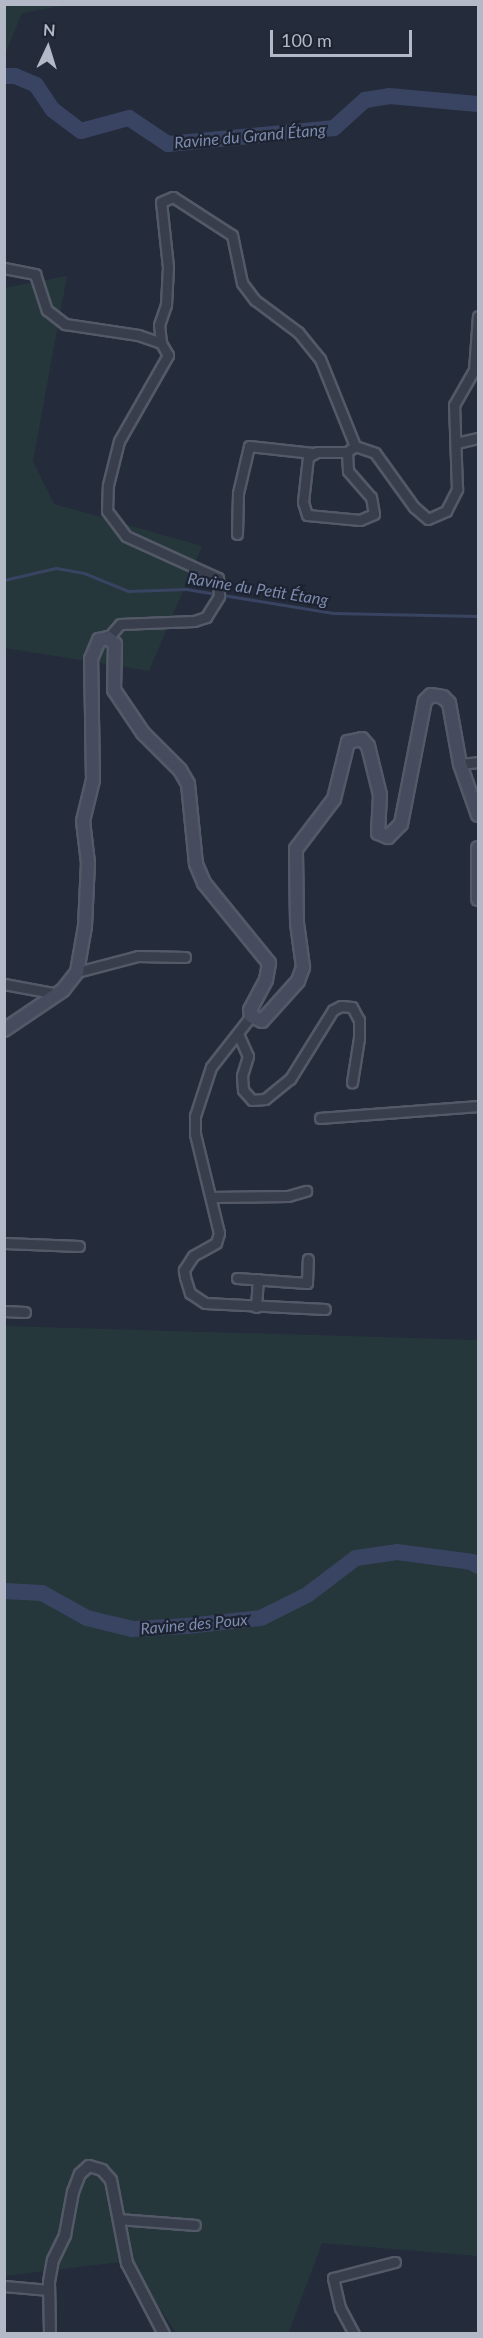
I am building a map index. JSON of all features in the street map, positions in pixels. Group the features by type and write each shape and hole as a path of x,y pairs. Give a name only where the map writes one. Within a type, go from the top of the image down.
{"main road":[{"path":"4,1030 58,994 77,972 88,871 83,821 93,780 91,659 99,640 108,638 114,644 114,690 142,733 180,770 191,793 196,864 204,883 269,963 266,980 253,1000 251,1016 262,1021 298,981 303,967 296,905 296,849 334,799 348,742 362,739 368,746 380,795 377,827 383,836 388,837 401,824 423,708 431,695 443,697 449,703 460,764 478,815"},
{"path":"478,848 478,899"}],"street":[{"path":"108,638 120,624 194,621 206,617 219,597 218,578 126,536 107,511 108,485 119,441 164,368 168,355 161,343 159,325 166,305 168,267 161,202 173,197 232,235 242,283 255,300 298,332 320,359 351,449 346,465 352,478 371,496 374,514 368,518 322,519 307,515 303,502 306,460 314,453"},
{"path":"4,268 35,273 47,310 65,324 138,335 161,343"},
{"path":"237,534 238,493 249,446 314,453 351,449 375,453 414,507 428,519 446,511 457,489 454,405 474,370 478,316"},
{"path":"456,443 478,438"},
{"path":"460,764 478,762"},
{"path":"77,972 138,956 185,957"},
{"path":"4,984 58,994"},
{"path":"239,1036 248,1056 242,1076 243,1090 252,1100 265,1099 290,1079 333,1010 341,1006 352,1007 357,1012 359,1038 352,1082"},
{"path":"251,1016 239,1036 211,1067 195,1116 195,1134 219,1239 193,1256 184,1270 190,1293 205,1303 325,1309"},
{"path":"320,1118 478,1106"},
{"path":"211,1197 288,1196 306,1191"},
{"path":"4,1243 79,1246"},
{"path":"237,1278 307,1283 308,1259"},
{"path":"256,1307 258,1279"},
{"path":"4,1311 25,1312"},
{"path":"50,2334 49,2290 73,2192 80,2174 89,2166 102,2170 111,2180 127,2263 164,2334"},
{"path":"119,2219 195,2225"},
{"path":"354,2334 340,2308 333,2278 395,2262"},
{"path":"4,2286 49,2290"}],"shaded area":[{"path":"5,4 67,5 22,13 5,54"},
{"path":"67,276 33,461 54,504 202,546 149,671 5,648 4,288"},
{"path":"5,1326 478,1340 478,2256 322,2243 288,2334 176,2333 128,2261 5,2276"}],"waterway":[{"name":"Ravine du Grand Étang","path":"4,76 15,76 36,85 53,110 81,131 129,118 168,144 334,128 365,100 389,96 478,104"},
{"name":"Ravine du Petit Étang","path":"4,580 56,568 84,573 128,591 186,589 333,613 478,616"},
{"name":"Ravine des Poux","path":"4,1591 42,1593 87,1618 132,1629 261,1618 307,1595 356,1558 397,1552 472,1562 478,1566"}]}
